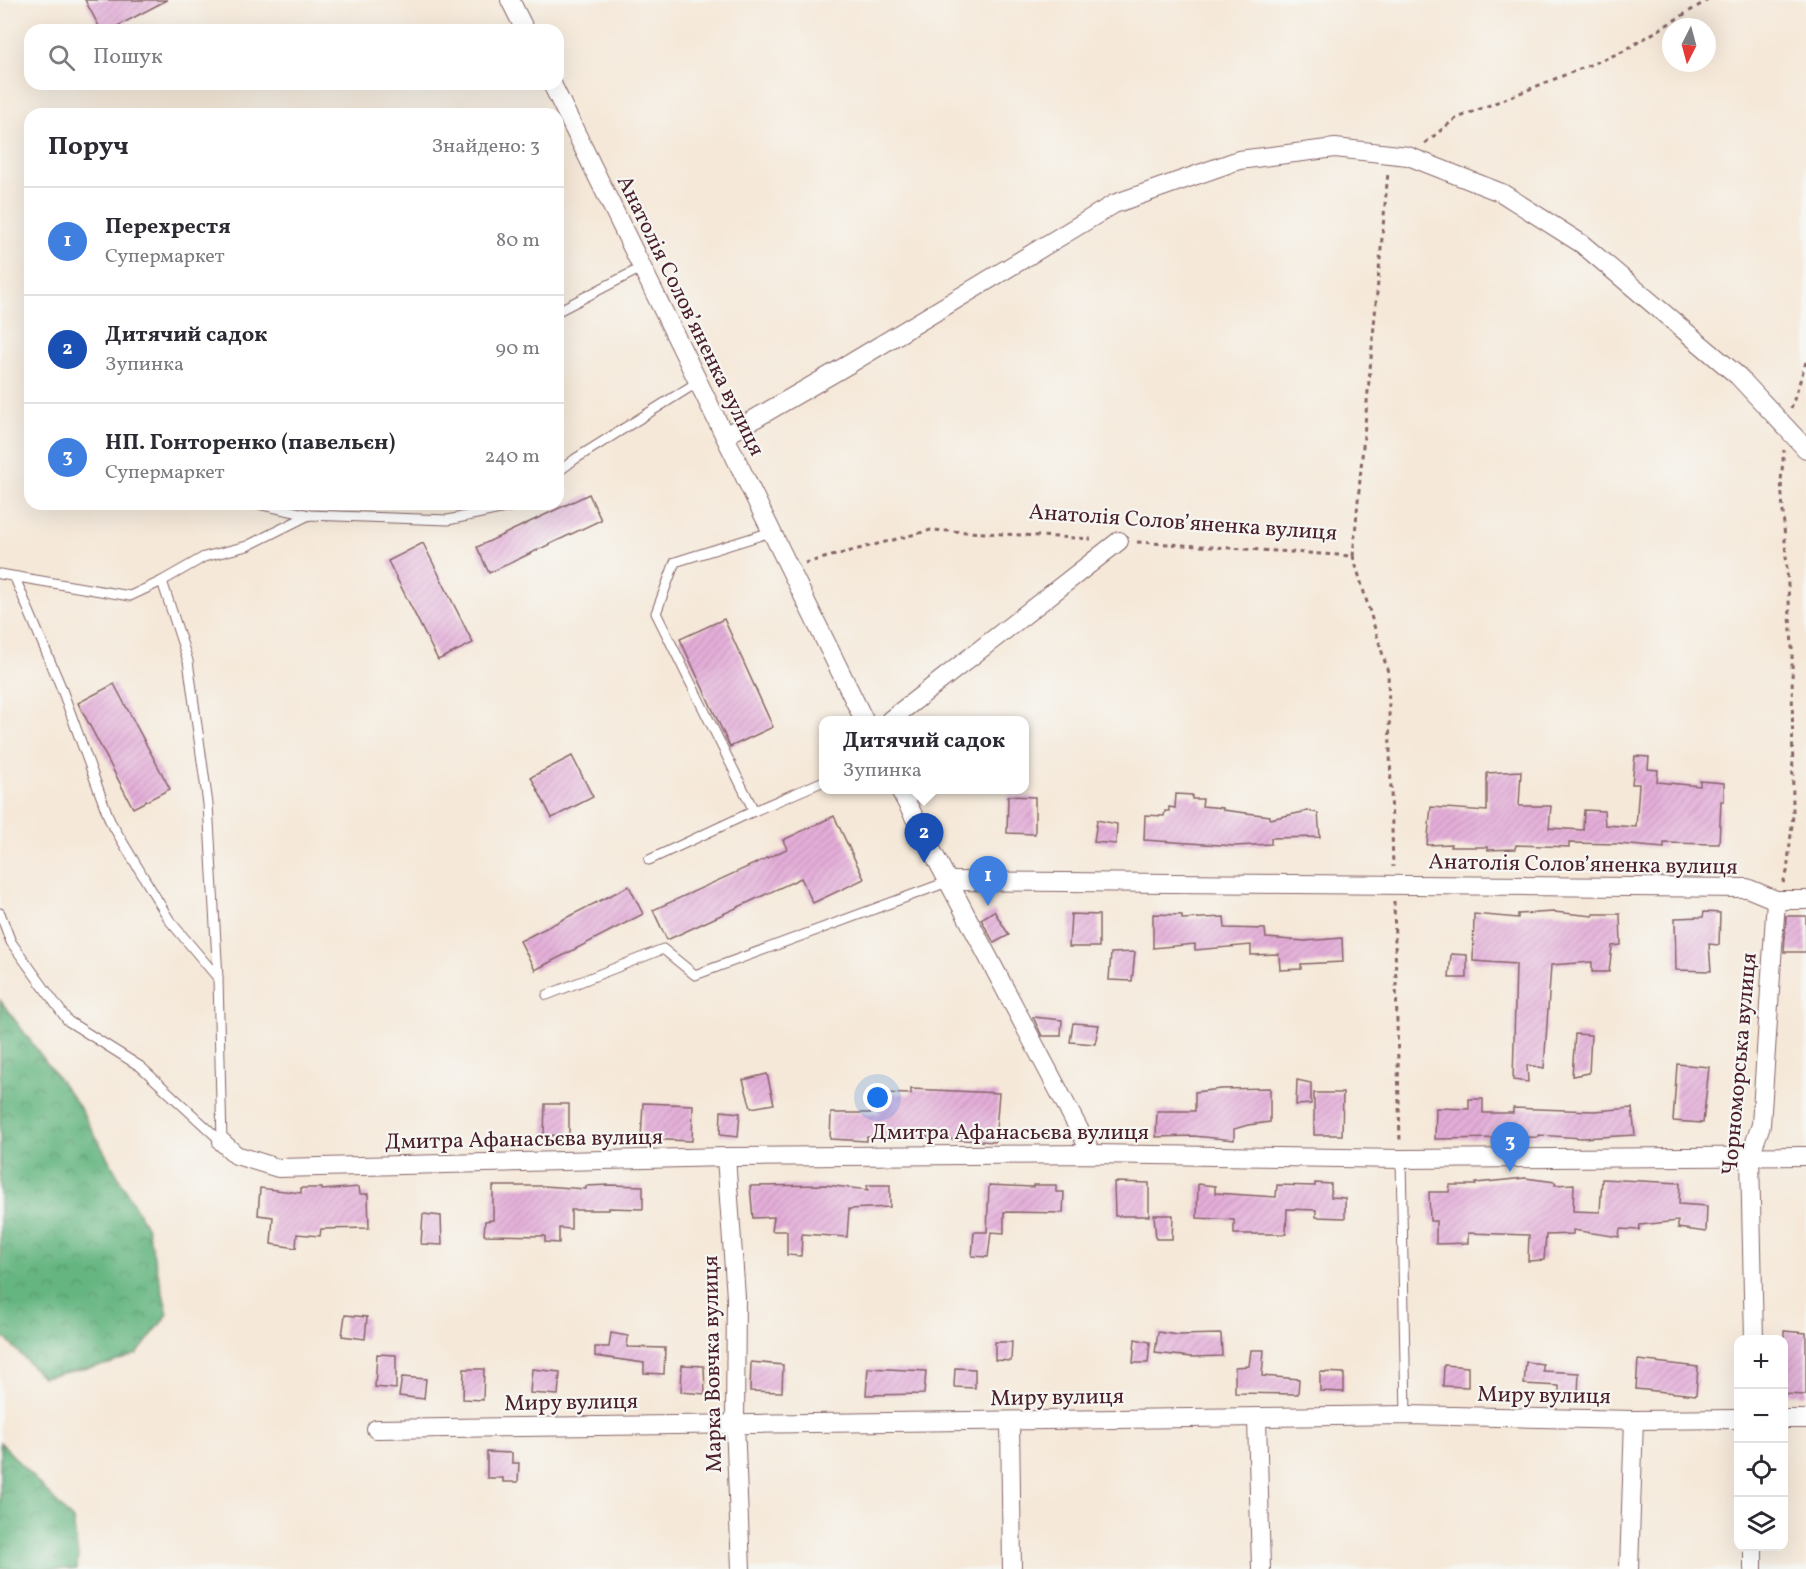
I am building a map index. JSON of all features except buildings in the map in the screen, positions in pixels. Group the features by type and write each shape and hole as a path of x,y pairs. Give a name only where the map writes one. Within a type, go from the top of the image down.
{"street":[{"path":"510,0 522,24"},
{"name":"Анатолія Солов’яненка вулиця","path":"555,90 564,108"},
{"name":"Анатолія Солов’яненка вулиця","path":"564,108 862,716"},
{"path":"725,436 851,363 1114,204 1239,160 1335,148 1408,156 1502,193 1582,244 1738,376 1806,448"},
{"path":"895,716 1119,541"},
{"path":"903,794 1092,1154"},
{"name":"Анатолія Солов’яненка вулиця","path":"950,881 1747,888 1776,900 1806,900"},
{"name":"Чорноморська вулиця","path":"1754,1335 1750,1156 1761,1125 1776,900"},
{"name":"Дмитра Афанасьєва вулиця","path":"222,1142 236,1155 278,1168 726,1157 1092,1154 1401,1159 1806,1155"},
{"name":"Марка Вовчка вулиця","path":"726,1157 736,1297 735,1422 741,1569"},
{"name":"Миру вулиця","path":"376,1429 735,1422 1010,1421 1406,1415 1634,1420 1734,1419"},
{"path":"1257,1418 1261,1569"},
{"path":"1788,1419 1806,1419"},
{"path":"1629,1569 1634,1420"},
{"path":"1010,1421 1012,1569"},
{"path":"1753,1551 1753,1569"}],"lane":[{"path":"564,308 643,267"},
{"path":"564,467 698,382"},
{"path":"284,510 309,516 448,520 495,510"},
{"path":"0,574 130,596 204,557 247,546 309,516"},
{"path":"754,811 656,613 675,562 771,532"},
{"path":"15,578 61,687 110,821 170,921 218,978"},
{"path":"162,581 188,661 208,804 218,978 222,1142"},
{"path":"649,860 819,783"},
{"path":"548,995 663,949 695,975 950,881"},
{"path":"0,913 10,942 68,1022 141,1067 222,1142"},
{"path":"1401,1159 1406,1415"}],"path":[{"path":"1408,156 1455,118 1622,52 1708,0"},
{"path":"1353,556 1390,153"},
{"path":"1776,900 1787,872 1793,815 1792,646 1781,481 1785,426 1806,362"},
{"name":"Анатолія Солов’яненка вулиця","path":"789,567 931,530 1353,556 1388,672 1393,885"},
{"path":"1393,885 1401,1159"}],"green space":[{"path":"0,1000 78,1105 147,1228 168,1314 137,1354 109,1364 42,1377 0,1333"},
{"path":"0,1442 73,1520 78,1556 77,1569 0,1569"}],"place":[{"name":"Дитячий садок","path":"924,863"},
{"name":"Перехрестя","path":"988,906"},
{"name":"НП. Гонторенко (павельєн)","path":"1510,1172"}]}
